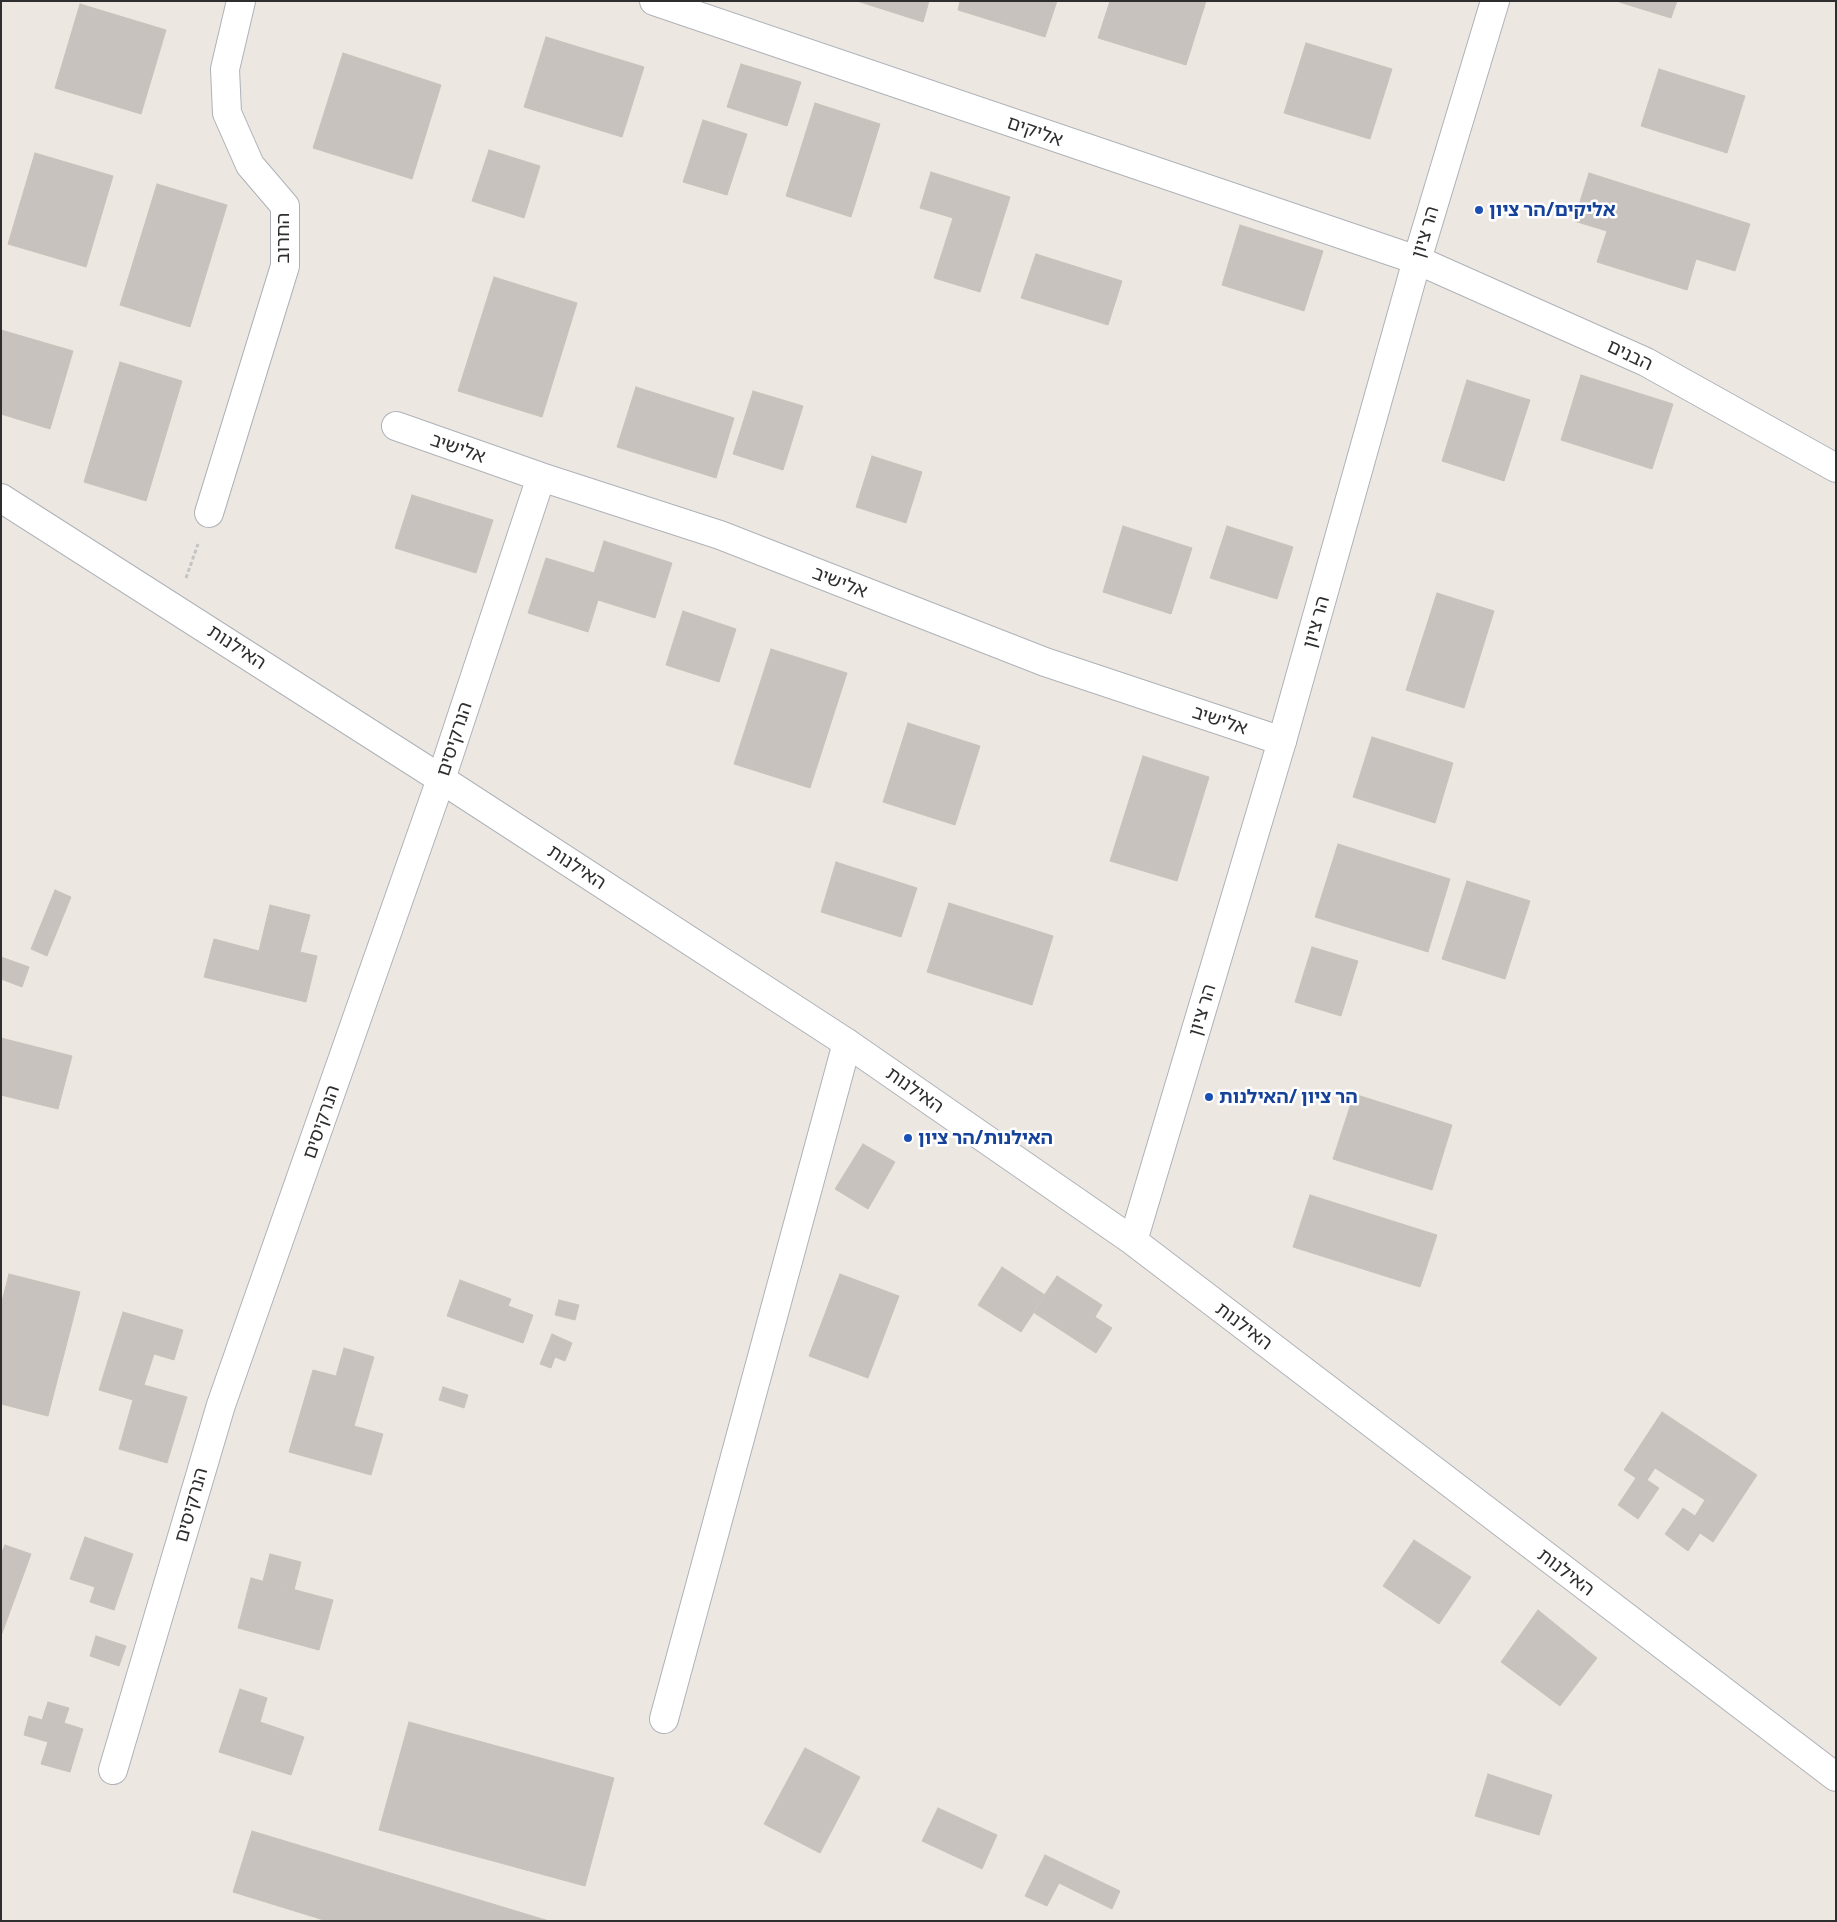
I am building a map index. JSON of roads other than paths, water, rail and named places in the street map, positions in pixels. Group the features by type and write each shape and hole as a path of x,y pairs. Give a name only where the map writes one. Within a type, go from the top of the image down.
{"street":[{"name":"החרוב","path":"209,512 285,266 285,206 250,165 227,113 225,69 241,1"},
{"name":"אליקים","path":"654,1 1417,260"},
{"name":"הר ציון","path":"1133,1241 1282,740 1417,260 1496,1"},
{"name":"הבנים","path":"1417,260 1646,362 1836,468"},
{"name":"אלישיב","path":"396,426 541,477 720,535 1045,662 1282,740"},
{"name":"הנרקיסים","path":"112,1770 220,1405 442,779 541,477"},
{"name":"האילנות","path":"1,498 175,607 442,779 847,1043 1133,1241 1836,1777"},
{"path":"664,1719 847,1043"}],"place":[{"name":"אליקים/הר ציון","path":"1479,210"},
{"name":"הר ציון /האילנות","path":"1209,1097"},
{"name":"האילנות/הר ציון","path":"908,1138"}]}
